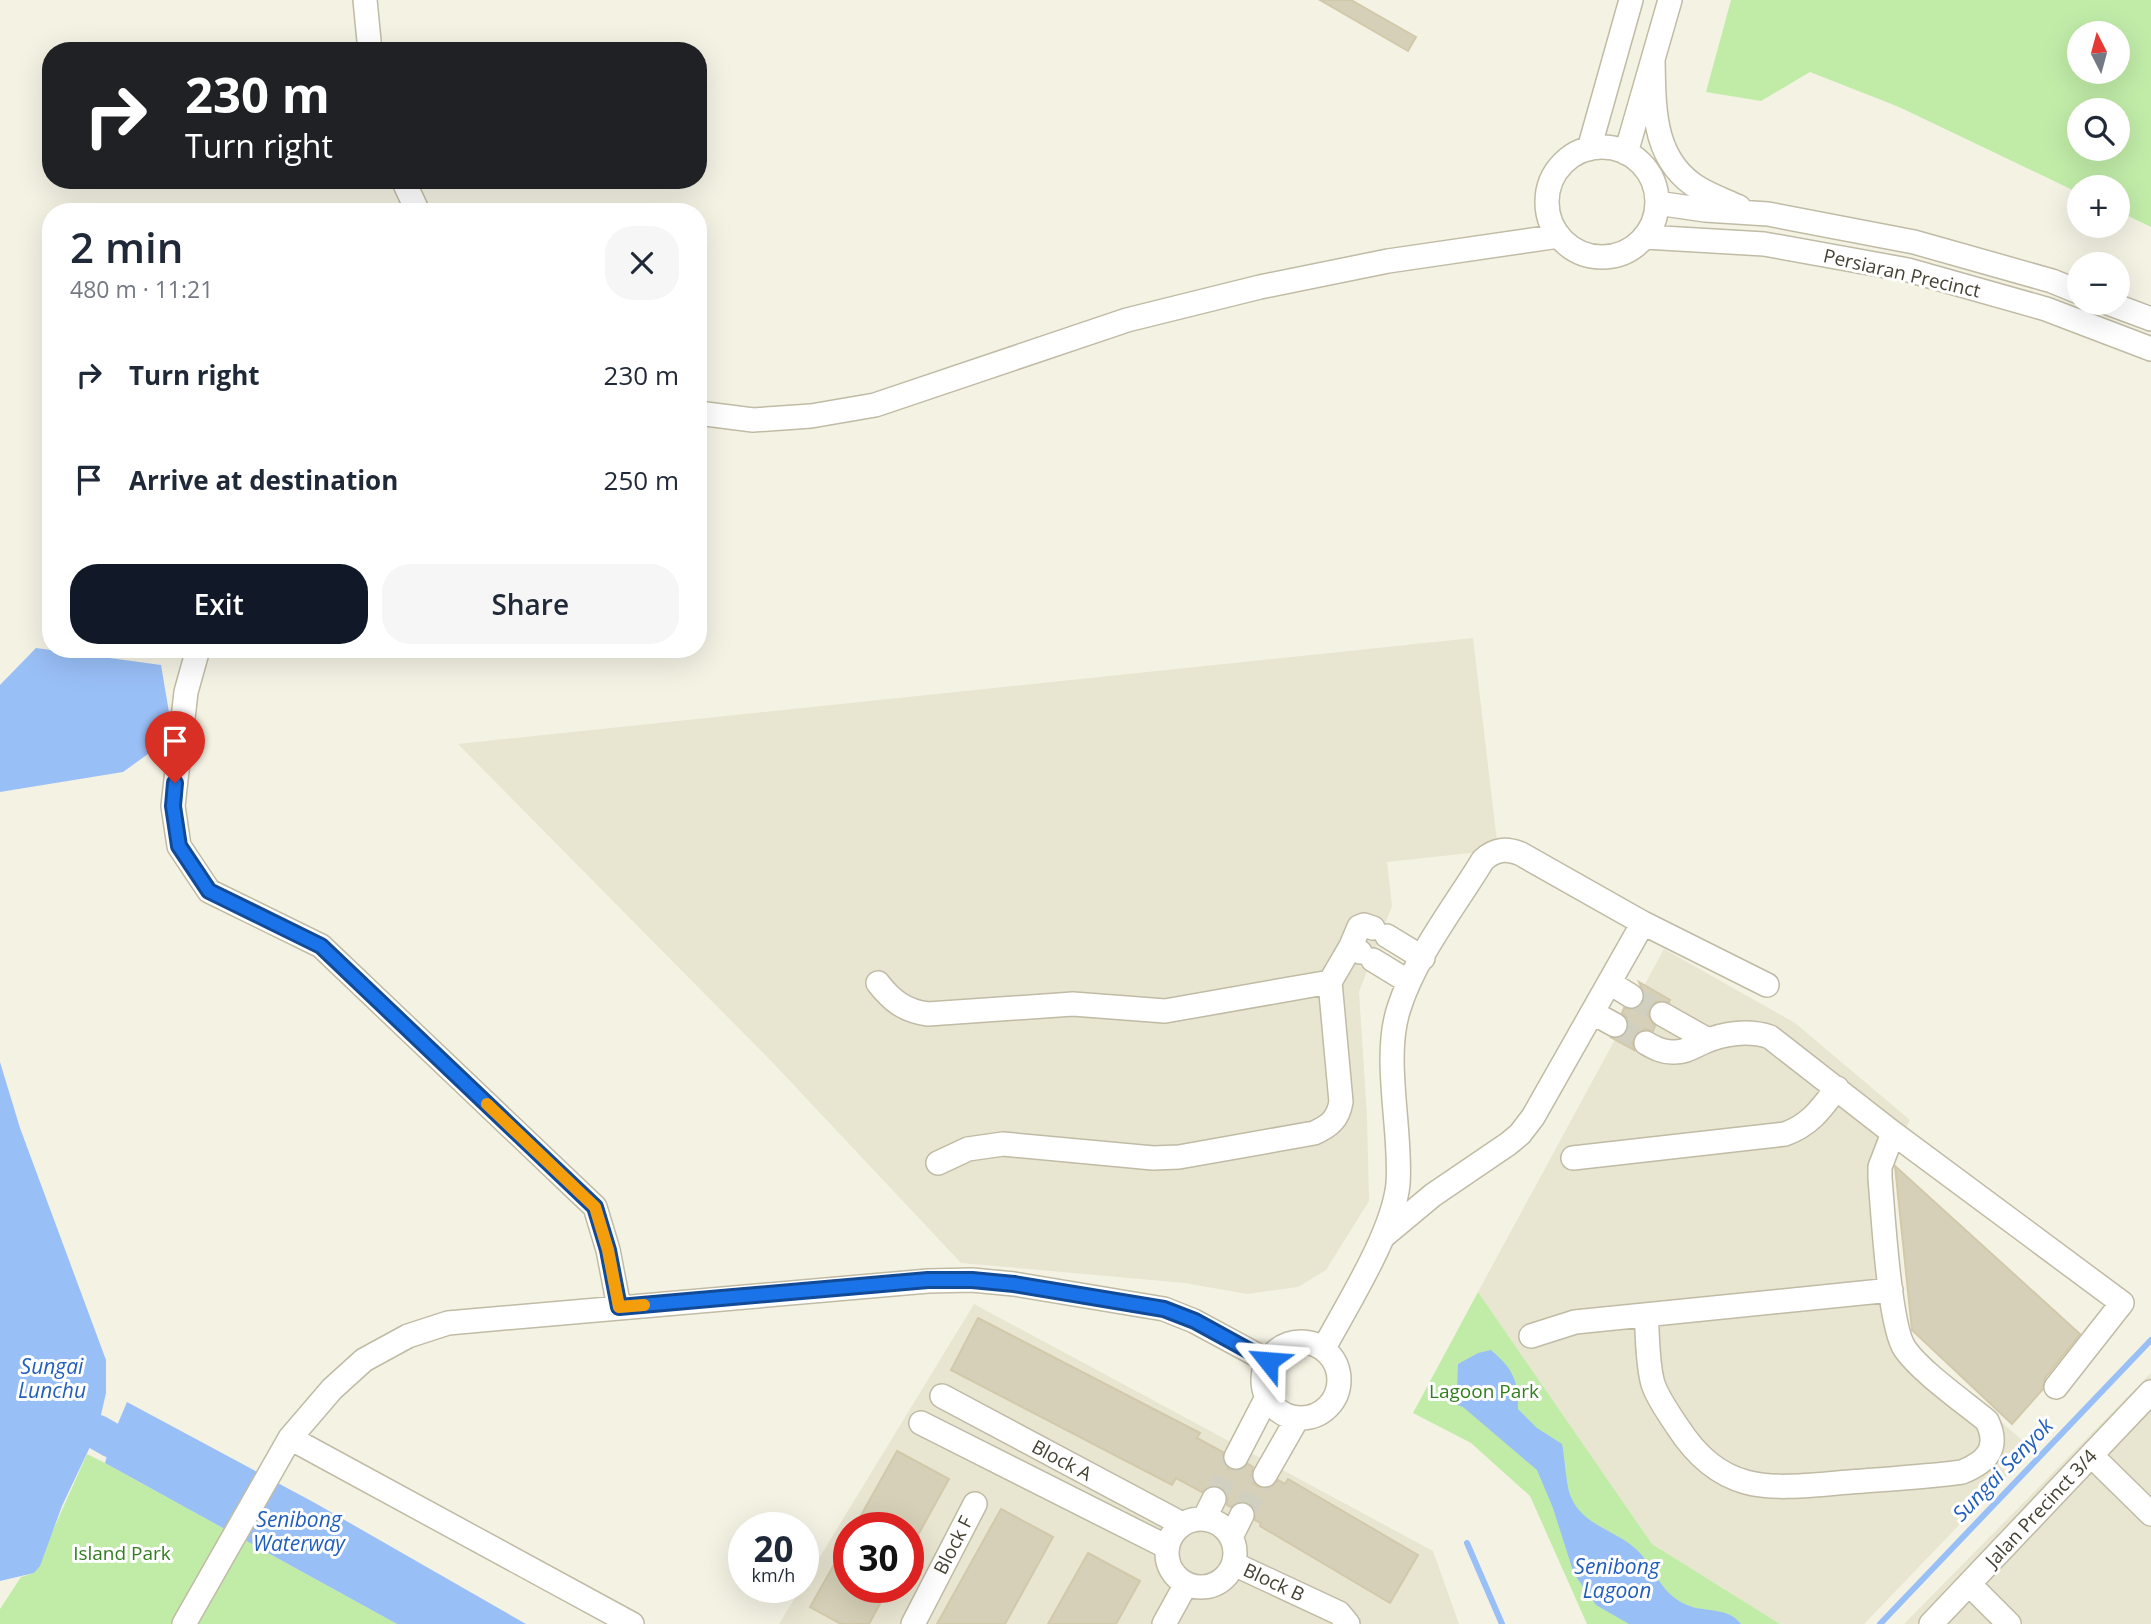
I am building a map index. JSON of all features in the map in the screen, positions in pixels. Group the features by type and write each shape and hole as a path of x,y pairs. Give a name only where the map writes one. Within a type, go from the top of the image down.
{"street":[{"path":"365,0 369,42"},
{"path":"1589,149 1631,0"},
{"path":"1626,153 1670,0"},
{"path":"1653,59 1656,127 1665,153 1674,166 1700,189 1753,213"},
{"path":"1589,149 1614,149 1626,153 1645,168 1652,179 1657,204 1651,227 1645,237 1628,250 1609,257 1594,257 1581,253 1559,236 1548,211 1547,197 1556,172 1565,162 1589,149"},
{"name":"Persiaran Precinct","path":"1657,204 1753,213 1914,242 2067,287"},
{"path":"707,414 753,420 811,416 875,405 1140,317 1388,261 1559,236"},
{"name":"Persiaran Precinct","path":"1645,237 1764,244 1908,270 2046,309 2151,349"},
{"path":"2130,311 2151,319"},
{"path":"195,658 186,692 173,806 179,846 209,891 321,946 595,1207 608,1250 619,1307"},
{"path":"1324,1348 1382,1237 1395,1200 1398,1182 1393,1059 1398,1010 1409,982 1483,860 1498,850 1521,854 1643,923 1767,985"},
{"path":"1382,1237 1412,1210 1520,1134 1533,1117 1643,923"},
{"path":"1361,952 1359,927 1364,925 1423,958"},
{"path":"878,983 890,998 901,1006 928,1014 1073,1004 1164,1011 1330,982 1361,952"},
{"path":"1361,952 1409,982"},
{"path":"938,1163 968,1149 1003,1144 1153,1158 1179,1157 1314,1133 1327,1128 1339,1112 1341,1102 1330,982"},
{"path":"1610,983 1631,996"},
{"path":"1593,1013 1615,1026"},
{"path":"1662,1014 1708,1040"},
{"path":"1646,1043 1663,1051 1682,1052 1708,1040 1747,1032 1770,1037 1893,1133 2122,1303 2056,1387"},
{"path":"1573,1158 1785,1134 1797,1130 1815,1118 1837,1088"},
{"path":"1646,1315 1650,1366 1658,1397 1696,1452 1728,1476 1745,1483 1776,1488 1949,1474 1972,1468 1989,1453 1993,1443 1987,1421 1905,1349 1896,1325 1880,1178 1880,1167 1893,1133"},
{"path":"184,1624 290,1438 332,1389 364,1360 408,1336 448,1323 928,1280 972,1280 1014,1284 1164,1309 1195,1321 1268,1361"},
{"path":"1531,1336 1575,1322 1891,1290"},
{"path":"1312,1343 1324,1348 1333,1357 1338,1369 1338,1394 1331,1405 1309,1418 1297,1419 1284,1415 1274,1408 1266,1397 1263,1373 1268,1361 1276,1351 1287,1344 1312,1343"},
{"name":"Jalan Precinct 3/4","path":"1931,1624 2151,1392"},
{"name":"Block A","path":"942,1396 1200,1514"},
{"path":"1236,1457 1266,1397"},
{"path":"1265,1475 1297,1419"},
{"path":"921,1423 1167,1547"},
{"path":"290,1438 632,1624"},
{"path":"2091,1455 2151,1514"},
{"name":"Block F","path":"913,1624 975,1504"},
{"path":"1200,1514 1224,1528 1231,1537 1234,1564 1218,1582 1197,1587 1186,1584 1170,1569 1167,1547 1170,1538 1200,1514"},
{"path":"1231,1537 1242,1515"},
{"name":"Block B","path":"1234,1564 1339,1612 1348,1624"},
{"path":"1164,1624 1186,1584"},
{"path":"1969,1584 2010,1624"}],"shaded area":[{"path":"1473,638 1498,850 1387,862 1392,906 1359,992 1369,1201 1326,1270 1298,1287 1247,1294 1185,1283 961,1263 774,1064 458,744"},
{"path":"1664,949 1795,1023 1910,1120 1888,1165 1903,1321 1918,1348 2032,1449 1864,1624 1780,1624 1652,1544 1478,1292"},
{"path":"974,1304 1433,1551 1459,1624 779,1624 792,1603 819,1603 819,1558 833,1535 833,1603 924,1603 924,1512 847,1512"},
{"path":"2151,1373 2151,1624 1904,1624"}],"green space":[{"path":"1731,0 2151,0 2151,227 2130,217 2130,175 2067,175 2067,187 1899,107 1810,72 1761,101 1706,92"},
{"name":"Lagoon Park","path":"1478,1292 1652,1544 1780,1624 1587,1624 1530,1496 1471,1443 1413,1413"},
{"name":"Island Park","path":"87,1454 397,1624 0,1624 0,1609 21,1577 34,1573"}],"water":[{"path":"36,648 42,649 42,658 110,658 161,665 173,736 123,772 0,792 0,685"},
{"name":"Sungai Lunchu","path":"0,1062 20,1128 106,1360 106,1393 97,1432 62,1506 40,1566 34,1573 0,1581"},
{"name":"Senibong Lagoon","path":"1491,1350 1513,1375 1518,1409 1537,1428 1562,1444 1569,1492 1583,1515 1637,1550 1664,1587 1678,1600 1687,1605 1729,1615 1741,1624 1629,1624 1596,1605 1574,1574 1553,1508 1537,1470 1463,1407 1451,1403 1450,1397 1457,1392 1458,1364 1478,1353"},
{"name":"Senibong Waterway","path":"127,1402 315,1503 526,1624 397,1624 105,1463 111,1440"}],"building":[{"path":"1320,0 1351,0 1416,37 1408,51"},
{"path":"1639,982 1670,1000 1656,1002 1650,1007 1648,1015 1655,1026 1653,1031 1645,1029 1634,1036 1634,1050 1612,1038 1622,1037 1628,1031 1627,1018 1622,1013 1624,1008 1637,1009 1643,1003 1645,996"},
{"path":"1895,1166 2080,1334 2045,1378 2043,1389 2012,1424 1912,1330"},
{"path":"978,1318 1200,1433 1197,1438 1223,1452 1224,1464 1229,1469 1237,1471 1248,1464 1253,1467 1253,1483 1259,1487 1271,1487 1278,1480 1285,1484 1288,1479 1418,1555 1390,1603 1260,1526 1261,1523 1255,1520 1254,1508 1249,1503 1240,1501 1231,1507 1227,1505 1228,1497 1221,1487 1212,1485 1202,1492 1176,1478 1172,1485 951,1370"},
{"path":"897,1451 949,1479 924,1524 924,1512 863,1512"},
{"path":"1001,1509 1053,1537 1005,1624 937,1624"},
{"path":"1088,1553 1140,1581 1116,1624 1048,1624"},
{"path":"833,1566 833,1603 880,1603 869,1624 841,1624 810,1607 812,1603 819,1603 819,1591"}],"waterway":[{"name":"Sungai Senyok","path":"1880,1624 2151,1340"},
{"path":"97,1432 111,1440"},
{"name":"Sungai Senyok","path":"1467,1543 1502,1624"}],"tunnel":[{"path":"1631,996 1662,1014"},
{"path":"1615,1025 1646,1043"},
{"path":"1214,1499 1236,1457"},
{"path":"1242,1515 1265,1475"}],"slow traffic":[{"path":"487,1104 595,1207 608,1250 619,1307 644,1305"}],"route":[{"path":"175,783 173,806 179,846 209,891 321,946 595,1207 608,1250 619,1307 928,1280 972,1280 1014,1284 1164,1309 1195,1321 1268,1361"}]}
